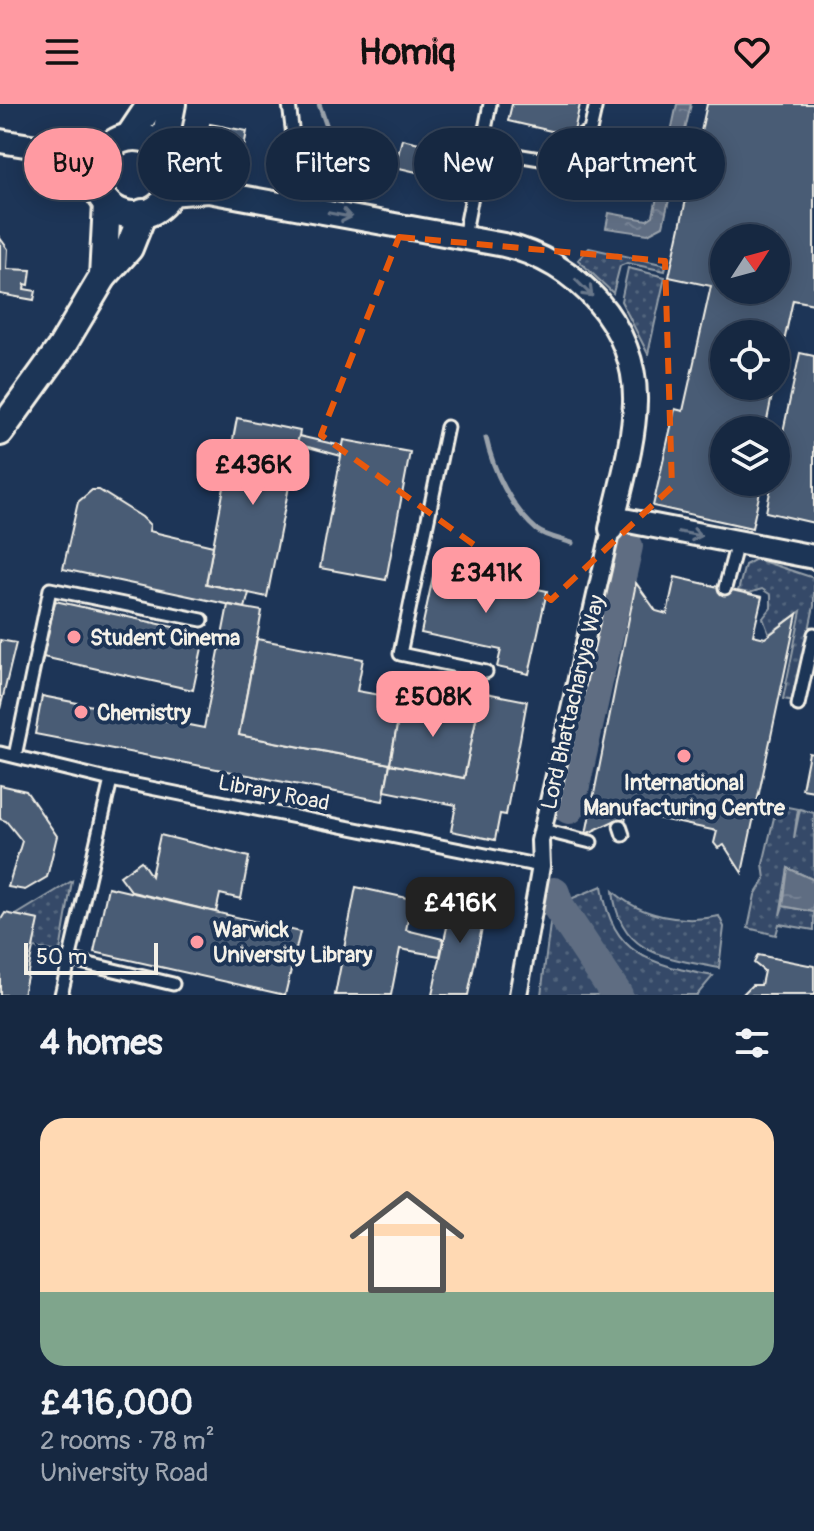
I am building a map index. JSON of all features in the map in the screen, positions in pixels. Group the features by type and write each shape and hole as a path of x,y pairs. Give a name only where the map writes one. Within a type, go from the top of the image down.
{"street":[{"path":"122,138 151,104"},
{"path":"171,128 172,104"},
{"path":"0,141 24,147"},
{"name":"Lord Bhattacharyya Way","path":"250,199 522,249 557,265 590,292 613,323 629,358 635,400 611,528 543,830 541,866 518,995"},
{"path":"102,200 103,277"},
{"path":"110,200 126,213 143,213 160,205 161,200"},
{"path":"0,432 62,346 103,277 129,248 143,213"},
{"path":"611,528 737,543 814,557"}],"lane":[{"path":"284,205 295,152 289,104"},
{"path":"485,128 490,104"},
{"path":"522,156 540,159 590,131 596,104"},
{"path":"464,237 471,200"},
{"path":"447,427 400,654 486,672"},
{"path":"725,588 737,543"},
{"path":"15,756 50,589 202,620"},
{"path":"798,705 814,634"},
{"name":"Library Road","path":"0,753 111,780 541,866"},
{"path":"61,995 111,780"},
{"path":"543,830 591,842"},
{"path":"68,959 173,984"}],"highlighted area":[{"path":"399,237 665,261 672,487 551,600 321,435"}],"green space":[{"path":"589,248 666,265 665,271 627,263 620,266 613,293 578,260"},
{"path":"628,268 665,277 648,354 621,301"},
{"path":"756,559 814,578 814,606 794,701 783,699 801,611 769,634 763,618 771,608 771,595 762,589 749,593 738,591 745,565"},
{"path":"777,805 798,809 794,838 800,809 814,813 814,880 788,868 780,915 783,906 814,912 814,930 779,924 776,935 748,928 755,895 765,879 763,864"},
{"path":"72,881 60,952 33,948 38,920 16,915"},
{"path":"602,886 607,910 625,943 654,961 713,976 697,995 628,995 618,985 568,900"},
{"path":"613,891 636,907 663,916 691,919 719,916 724,927 719,968 664,956 635,941 617,912"},
{"path":"568,900 618,985 628,995 600,995 551,916"},
{"path":"551,916 600,995 541,995"}],"water":[{"path":"677,104 691,104 685,128 672,128"},
{"path":"656,200 669,200 663,226 648,234 606,228 609,213 647,220 653,216"},
{"path":"788,868 814,880 814,912 783,906"}],"building":[{"path":"512,104 580,104 575,128 538,128 508,121"},
{"path":"707,104 814,104 814,304 793,300 789,320 710,320 710,400 771,400 768,416 710,416 710,496 759,496 752,528 653,506 675,409 683,411 710,290 710,304 790,304 790,224 710,224 710,286 669,277 686,200 725,200 725,128 702,128"},
{"path":"210,124 231,128 209,128"},
{"path":"402,139 414,142 414,171 398,168"},
{"path":"0,238 8,249 7,269 31,270 29,285 25,284 24,289 36,291 34,300 0,294"},
{"path":"800,353 814,356 814,523 766,512 769,496 790,496 790,416 786,416"},
{"path":"237,418 300,431 267,597 206,584"},
{"path":"299,436 342,446 341,456 297,444"},
{"path":"344,440 410,452 386,580 320,568"},
{"path":"92,490 99,490 142,517 150,525 149,531 213,546 206,584 249,593 245,608 63,569 78,502"},
{"path":"435,567 547,591 529,674 497,667 501,650 421,633"},
{"name":"International Manufacturing Centre","path":"675,577 762,597 753,635 765,638 797,614 742,873 724,845 718,848 714,843 717,831 628,812 623,826 616,820 586,834 636,583 656,611 667,614"},
{"path":"55,601 205,634 193,690 43,657"},
{"name":"Chemistry","path":"228,605 262,611 239,735 390,764 383,801 35,734 42,696 204,728"},
{"path":"257,639 363,659 357,691 402,699 390,764 239,735"},
{"path":"0,640 16,643 0,709"},
{"path":"481,692 527,701 506,815 500,814 495,840 451,831 456,805 385,791 390,764 464,778"},
{"path":"402,699 477,714 464,778 390,764"},
{"path":"809,753 814,754 814,791 802,789"},
{"path":"0,785 26,791 57,836 47,877 25,890 8,887 22,841 6,821 0,819"},
{"path":"160,835 249,857 241,899 220,894 216,912 132,892 120,876 141,861 151,876"},
{"name":"Warwick University Library","path":"108,887 300,932 285,995 94,952"},
{"path":"356,887 412,899 406,930 443,939 440,956 400,949 391,995 335,995"},
{"path":"455,891 488,899 468,995 432,995"},
{"path":"5,913 39,920 23,995 0,995 0,921"},
{"path":"758,955 814,966 814,995 742,995 752,985 761,985 764,971 754,963"}],"waterway":[{"path":"319,104 328,128"},
{"path":"486,438 498,475 519,511 537,530 572,543"},
{"path":"627,546 631,527"},
{"path":"569,808 627,546"},
{"path":"554,893 559,908 617,995"}],"place":[{"name":"Student Cinema","path":"74,637"},
{"name":"Chemistry","path":"81,712"},
{"name":"International Manufacturing Centre","path":"684,756"},
{"name":"Warwick University Library","path":"197,942"}]}
